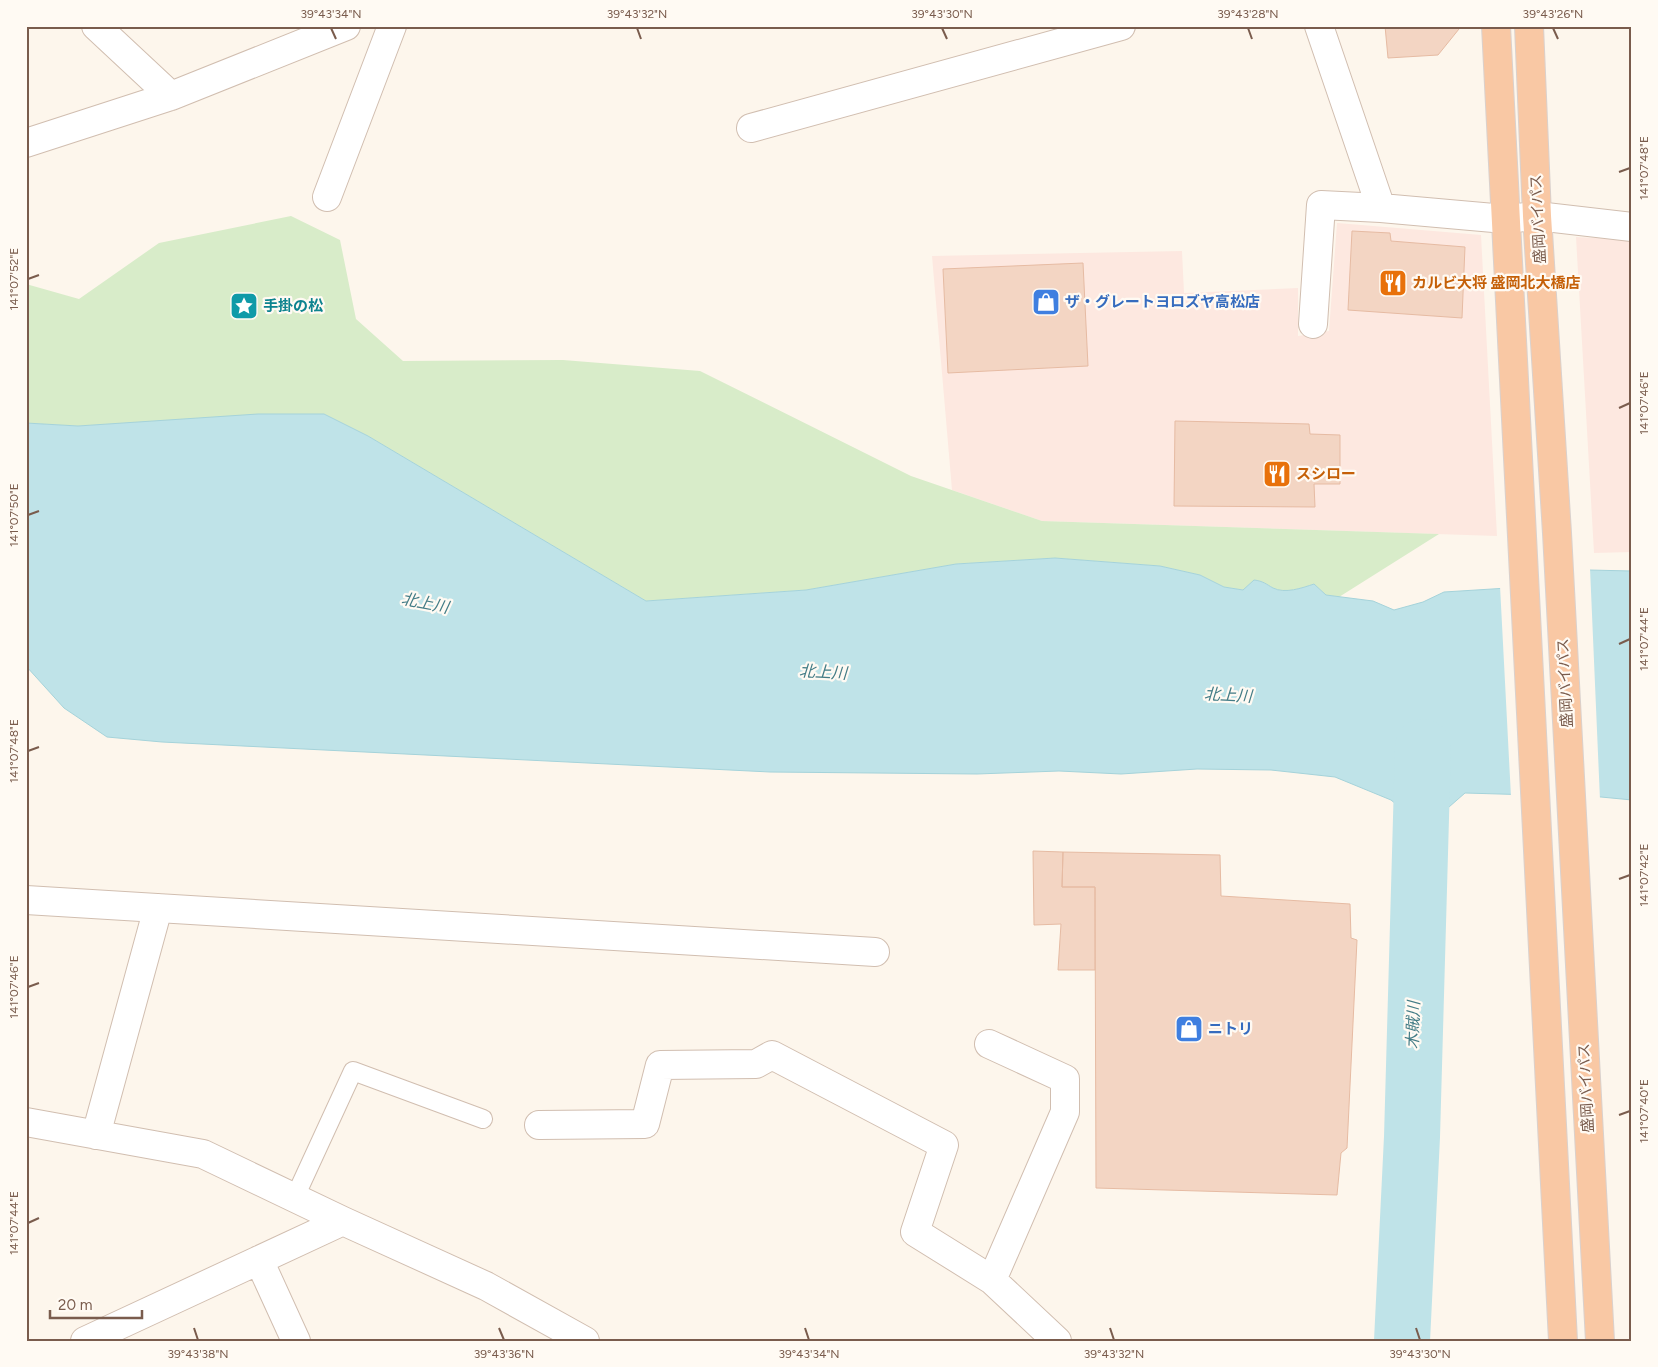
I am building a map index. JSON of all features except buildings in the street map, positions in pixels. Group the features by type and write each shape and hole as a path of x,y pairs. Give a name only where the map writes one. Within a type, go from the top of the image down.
{"highway":[{"path":"1496,26 1563,1341"},
{"name":"盛岡バイパス","path":"1529,26 1537,216 1557,532 1600,1341"}],"street":[{"path":"96,26 171,96"},
{"path":"327,197 392,26"},
{"path":"751,128 1121,26"},
{"path":"1319,26 1381,208"},
{"path":"26,143 171,96 344,27"},
{"path":"1313,324 1321,205 1381,208 1505,219 1537,216 1632,226"},
{"path":"26,900 875,952"},
{"path":"96,1135 158,908"},
{"path":"989,1044 1066,1079 1065,1112 992,1280"},
{"path":"540,1125 645,1124 660,1065 756,1064 772,1055 944,1145 915,1232 992,1280 1057,1341"},
{"path":"26,1122 203,1154 343,1221 486,1286 585,1341"},
{"path":"85,1341 343,1221"},
{"path":"260,1260 296,1341"}],"lane":[{"path":"295,1198 354,1071 483,1119"}],"shaded area":[{"path":"1337,223 1481,235 1497,536 1042,521 952,490 932,256 1182,251 1184,293 1298,288 1298,336 1329,331"},
{"path":"1576,237 1632,240 1632,552 1594,553"}],"green space":[{"path":"291,216 340,240 356,319 403,361 563,360 700,371 911,476 1042,521 1439,534 1339,597 1326,595 1314,584 1294,590 1278,590 1255,580 1243,590 1224,587 1200,575 1160,566 1055,558 956,564 806,590 646,601 368,436 324,414 78,426 26,423 26,284 79,299 159,243"}],"water":[{"name":"北上川","path":"258,414 324,414 368,436 646,601 806,590 956,564 1055,558 1160,566 1200,575 1224,587 1243,590 1254,580 1278,590 1294,590 1314,584 1326,595 1373,601 1394,610 1423,602 1444,592 1508,588 1589,570 1632,571 1632,800 1601,797 1465,793 1441,814 1437,825 1414,823 1408,814 1391,800 1335,777 1271,770 1197,769 1121,774 1059,771 977,774 770,772 162,742 107,737 64,708 26,666 26,423 78,426"}],"pier":[{"path":"1590,568 1600,800 1511,797 1500,586 1533,581 1562,570"}],"waterway":[{"name":"木賊川","path":"1402,1341 1412,1137 1423,747"}],"place":[{"name":"カルビ大将 盛岡北大橋店","path":"1393,283"},
{"name":"ザ・グレートヨロズヤ高松店","path":"1046,302"},
{"name":"手掛の松","path":"244,306"},
{"name":"スシロー","path":"1277,474"},
{"name":"ニトリ","path":"1189,1029"}]}
